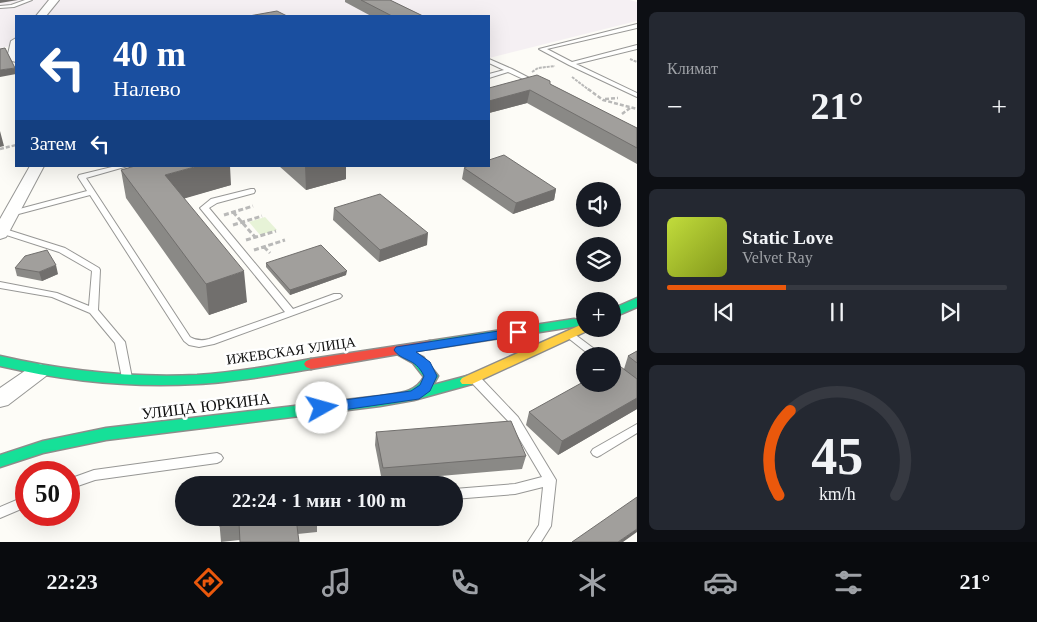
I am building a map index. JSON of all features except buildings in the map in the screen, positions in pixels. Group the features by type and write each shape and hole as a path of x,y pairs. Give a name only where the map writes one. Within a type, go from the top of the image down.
{"street":[{"path":"42,15 54,0"},
{"path":"15,45 13,54 15,57"},
{"path":"1,233 36,167"},
{"path":"621,310 637,302"},
{"name":"ИЖЕВСКАЯ УЛИЦА","path":"0,361 39,371 81,377 127,380 182,380 246,374 576,323"},
{"name":"УЛИЦА ЮРКИНА","path":"0,461 43,447 106,434 380,401 414,395 475,379 576,332"},
{"path":"400,350 416,357 426,365 431,376 425,388 414,395"},
{"path":"0,399 39,371"}],"lane":[{"path":"0,7 12,6 30,0"},
{"path":"637,26 542,49 637,95"},
{"path":"571,64 637,47"},
{"path":"490,61 544,87"},
{"path":"490,76 510,70"},
{"path":"121,167 82,177 187,339 192,343 211,342 337,296"},
{"path":"251,191 206,204 204,208 291,313"},
{"path":"11,214 92,192"},
{"path":"1,233 62,250 96,270 93,311"},
{"path":"0,285 54,295 93,311 120,342 127,380"},
{"path":"570,335 586,347"},
{"path":"475,379 514,420 550,480 545,526 534,542"},
{"path":"597,452 637,428"},
{"path":"80,480 94,475 217,458"},
{"path":"463,493 515,489 550,480"},
{"path":"0,513 15,506"}],"path":[{"path":"530,74 538,68 571,64"},
{"path":"572,77 603,100 637,109"},
{"path":"622,114 637,103"},
{"path":"0,149 15,145"},
{"path":"212,218 253,206"},
{"path":"233,212 255,237"},
{"path":"221,229 262,216"},
{"path":"234,244 276,231"},
{"path":"242,254 285,240"},
{"path":"264,247 270,253"}],"shaded area":[{"path":"0,0 630,0 637,2 637,21 490,58 490,15 15,15 15,45 0,48"}],"green space":[{"path":"265,217 277,230 260,235 249,222"}],"traffic: fast":[{"path":"621,310 637,302"},
{"path":"430,345 574,323"},
{"path":"400,350 418,360 431,376 425,388 414,395"},
{"path":"0,361 45,371 90,377 136,380 198,379 263,372 311,364"},
{"path":"0,461 43,447 106,434 380,401 414,395 467,381"}],"traffic: slow":[{"path":"467,381 576,331"}],"traffic: jam":[{"path":"311,364 430,345"}],"route":[{"path":"322,408 414,395 425,388 431,376 426,365 416,357 400,350 518,332"}]}
